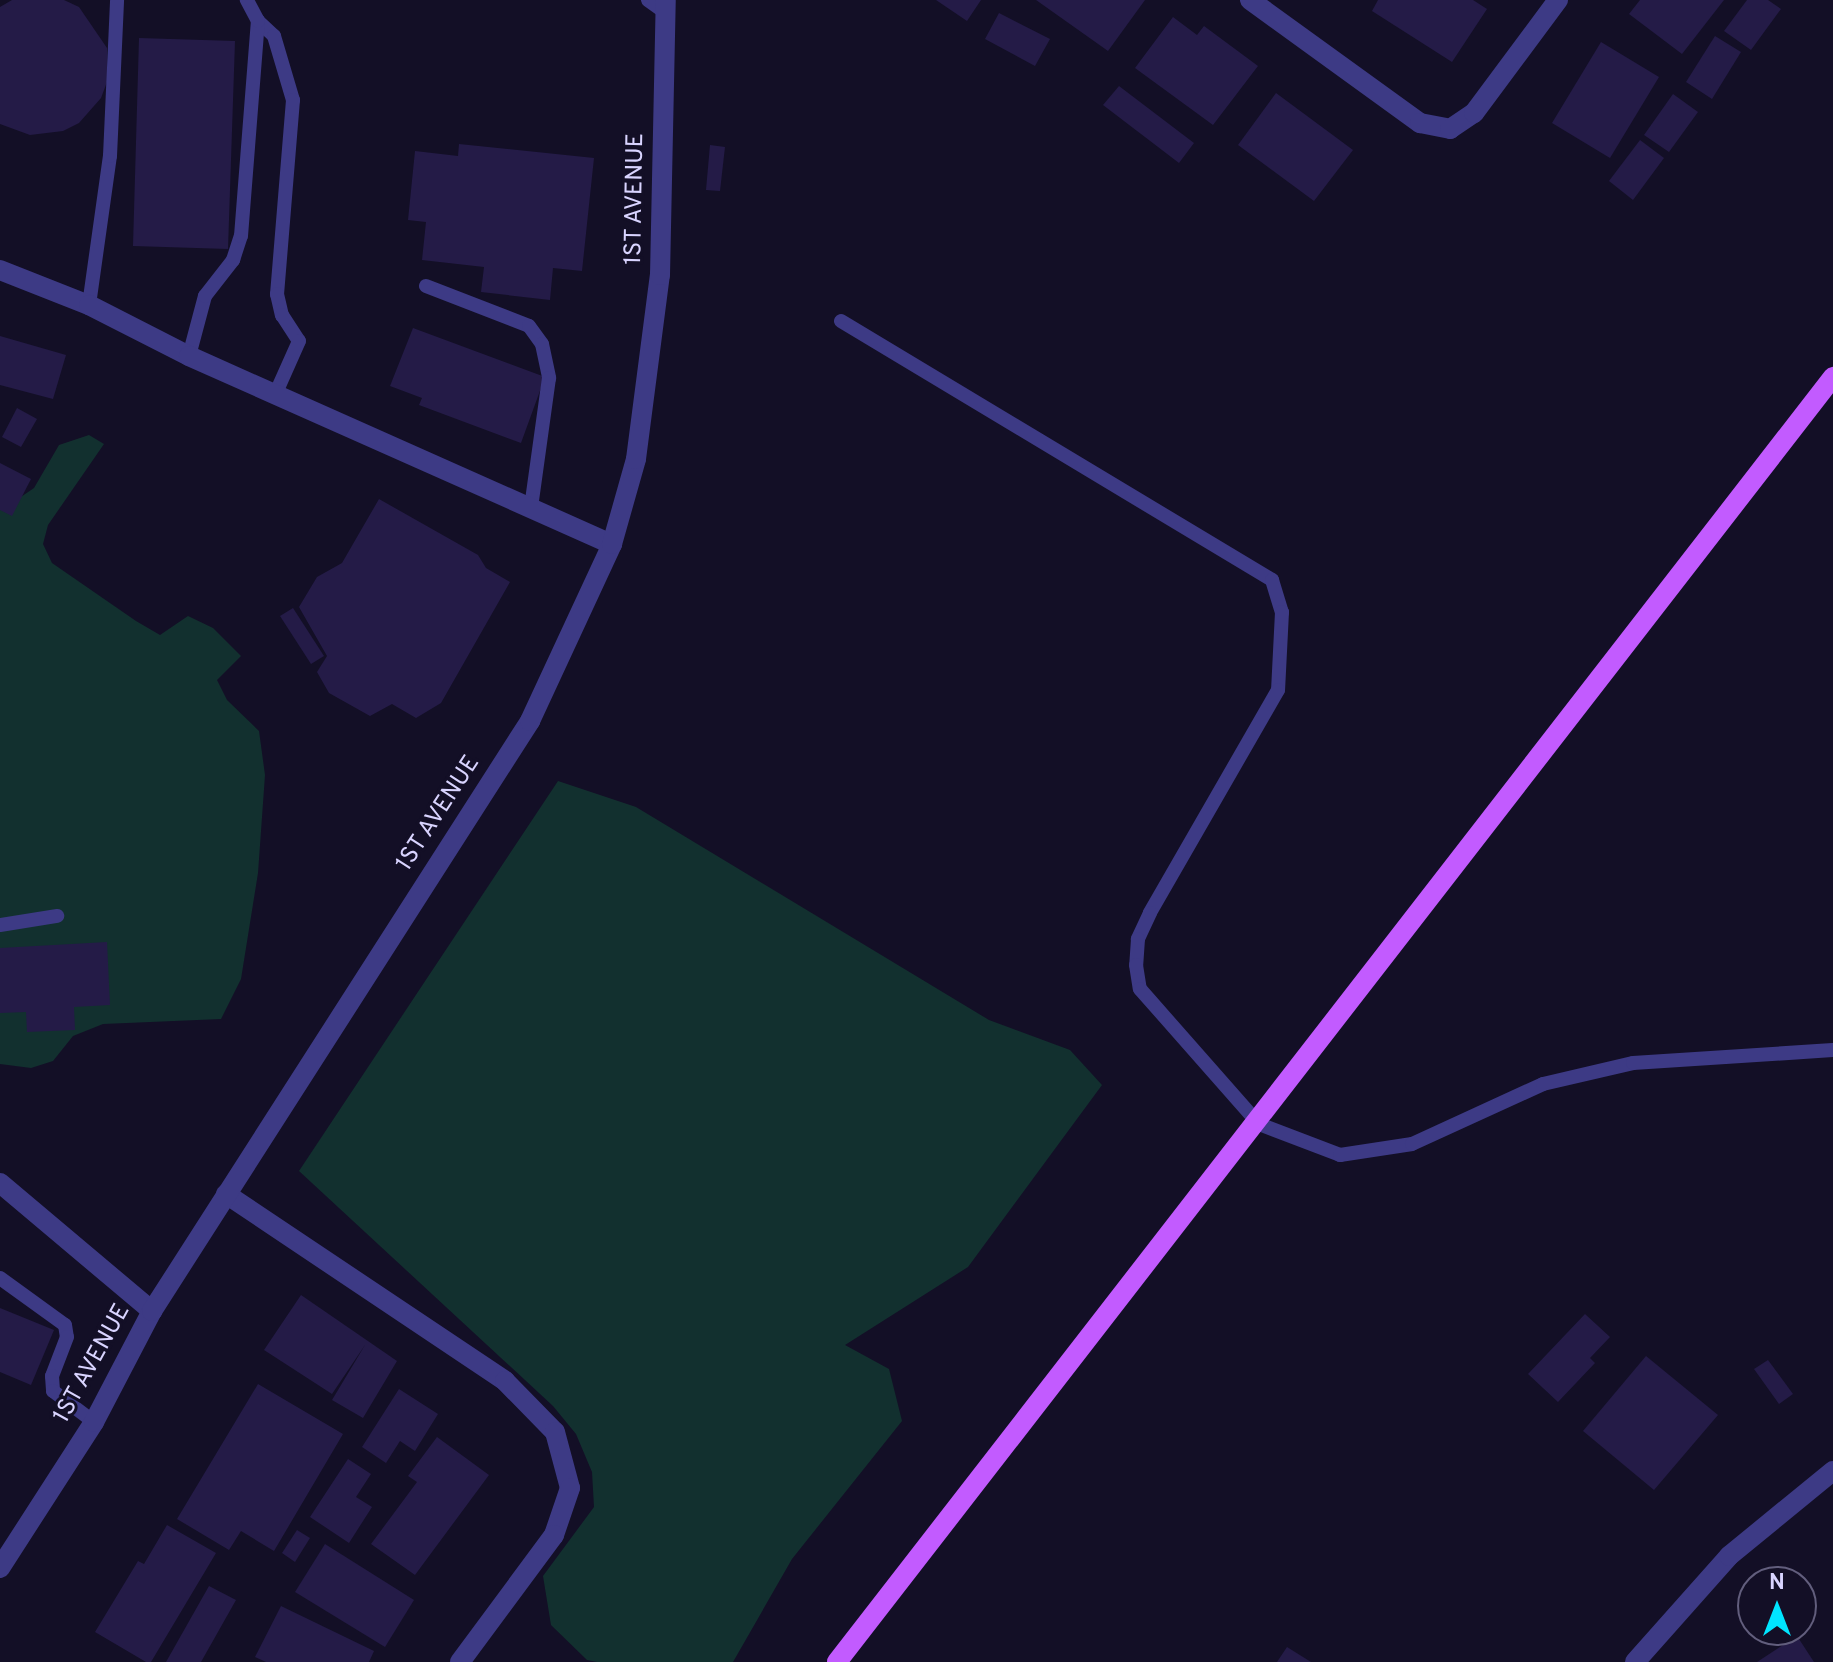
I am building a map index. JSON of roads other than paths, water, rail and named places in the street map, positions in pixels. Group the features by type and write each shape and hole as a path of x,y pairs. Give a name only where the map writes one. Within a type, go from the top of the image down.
{"main road":[{"path":"837,1662 1259,1124 1447,872 1833,377"}],"street":[{"path":"1250,0 1420,123 1450,129 1474,113 1558,0"},
{"name":"1ST AVENUE","path":"0,1568 94,1422 152,1311 530,721 612,544 636,459 660,275 666,6"},
{"path":"0,270 89,305 189,356 612,544"},
{"path":"0,1183 152,1311"},
{"path":"226,1194 505,1381 555,1432 570,1488 554,1535 460,1662"},
{"path":"1635,1662 1729,1556 1833,1471"}],"lane":[{"path":"89,305 110,156 117,0"},
{"path":"247,0 258,21 274,36 293,100 277,294 282,315 299,341 275,395"},
{"path":"648,0 666,6"},
{"path":"189,356 205,296 233,260 241,236 258,21"},
{"path":"426,286 529,326 542,344 549,378 531,508"},
{"path":"841,321 1272,580 1282,612 1278,690 1150,913 1138,939 1136,965 1140,989 1259,1124 1340,1155 1412,1144 1543,1084 1633,1063 1833,1050"},
{"path":"0,925 57,916"},
{"path":"0,1278 65,1325 53,1391 94,1422"}]}
